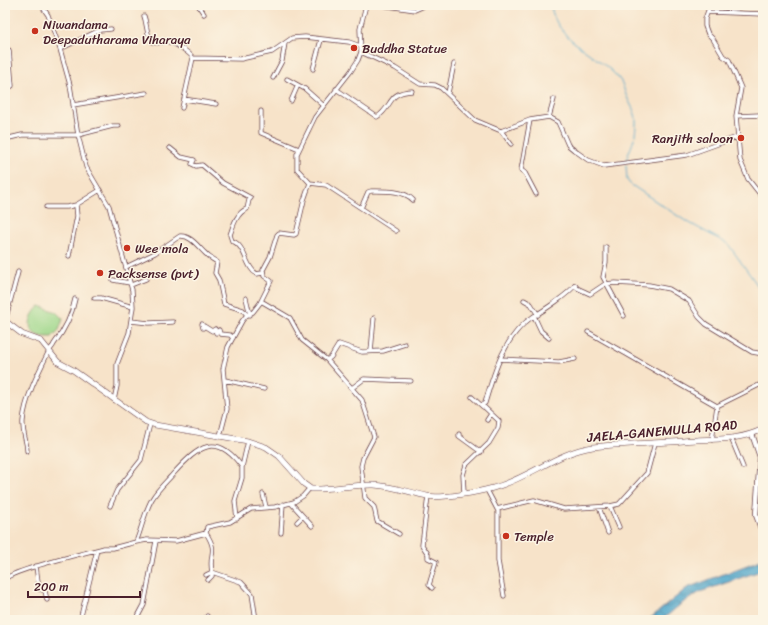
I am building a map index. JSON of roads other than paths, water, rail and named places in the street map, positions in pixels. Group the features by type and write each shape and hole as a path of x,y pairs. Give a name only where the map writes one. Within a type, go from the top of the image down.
{"main road":[{"path":"5,321 22,334 40,340 58,362 73,370 150,424 248,440 273,450 309,488"},
{"name":"JAELA-GANEMULLA ROAD","path":"309,488 364,485 390,486 428,496 464,493 487,490 511,483 575,450 595,447 731,438 752,434 763,429"}],"street":[{"path":"41,5 48,15 60,48 86,167 109,206 130,284 133,307 128,339 117,364 117,386 114,400"},
{"path":"198,5 204,14"},
{"path":"366,5 359,37 360,52 351,72 323,105 315,117 299,149 296,160 297,169 310,183 326,184 396,231"},
{"path":"381,5 415,10 422,6"},
{"path":"710,5 705,26 708,34 713,39 723,56 729,60 740,88 736,116 736,137 740,160 748,179 763,198"},
{"path":"708,12 763,14"},
{"path":"144,16 147,33 152,41 155,43 173,43 189,53 193,58"},
{"path":"60,48 94,33 111,28"},
{"path":"193,58 241,59 272,52 292,38 305,37 349,42 360,46"},
{"path":"313,69 321,40"},
{"path":"272,78 282,61 285,44"},
{"path":"5,88 12,86 9,50"},
{"path":"360,52 420,84 435,85 448,93 475,120 501,131 508,143 511,144"},
{"path":"182,108 193,58"},
{"path":"448,93 454,64"},
{"path":"287,79 298,85 323,105"},
{"path":"291,102 298,85"},
{"path":"336,89 377,117 393,97 402,92 412,91"},
{"path":"73,105 146,93"},
{"path":"184,99 216,104"},
{"path":"549,117 554,99"},
{"path":"261,111 260,133 299,149"},
{"path":"736,116 760,115 763,123"},
{"path":"501,131 530,120 549,117 558,122 568,145 588,160 604,166 687,155 736,137"},
{"path":"530,120 521,170 525,173 536,194"},
{"path":"5,139 22,135 78,135 113,126 119,126"},
{"path":"170,148 181,157 194,160 192,164 202,166 223,183 251,198 246,209 241,211 237,218 230,235 232,242 238,244 252,270 258,274 262,273 270,281 261,301 233,338 226,353 223,369 227,409 215,446"},
{"path":"262,273 273,250 277,235 279,233 296,234 304,200 310,183"},
{"path":"46,207 67,207 76,204 100,190"},
{"path":"360,208 368,192 371,191 408,194 413,200"},
{"path":"69,256 77,216 76,204"},
{"path":"126,267 155,253 180,236 183,236 199,245 205,253 217,262 215,273 219,280 224,304 243,310 249,315"},
{"path":"606,247 603,277 605,284 624,316"},
{"path":"5,321 18,272"},
{"path":"113,280 130,284 146,280"},
{"path":"483,407 500,360 517,332 575,285 577,288 590,294 605,284 649,285 668,288 689,300 706,324 749,350 763,354"},
{"path":"94,298 101,298 133,307"},
{"path":"246,298 249,315"},
{"path":"27,451 27,445 22,434 23,419 38,370 44,363 49,350 54,345 70,317 75,300"},
{"path":"524,300 531,304 541,331 549,338"},
{"path":"261,301 290,318 302,340 326,360 352,388 365,406 374,434 374,440 362,462 365,498 374,507 376,521 399,534"},
{"path":"371,351 374,318"},
{"path":"131,321 150,323 173,322"},
{"path":"202,324 203,328 204,326 212,331 215,328 216,333 220,330 220,334 230,335 233,338"},
{"path":"588,332 717,406"},
{"path":"326,360 331,357 340,344 362,352 383,351 405,344"},
{"path":"500,360 559,362 575,359"},
{"path":"352,388 364,379 411,381"},
{"path":"225,380 264,389"},
{"path":"717,406 763,382"},
{"path":"464,493 463,475 466,465 481,452 498,428 499,421 472,398"},
{"path":"712,440 717,406"},
{"path":"487,420 490,414"},
{"path":"110,506 123,481 140,460 150,424"},
{"path":"459,434 459,436 481,452"},
{"path":"752,434 760,457 756,515 763,534"},
{"path":"731,438 742,467"},
{"path":"237,519 235,501 242,478 242,467 248,440"},
{"path":"498,509 534,500 564,509 620,504 647,473 655,443"},
{"path":"136,542 143,518 152,498 197,450 215,446 229,452 242,467"},
{"path":"208,580 212,576 211,567 214,545 206,533 207,527 230,522 251,509 291,503 300,499 309,488"},
{"path":"487,490 498,509 498,561 504,596"},
{"path":"263,494 266,507"},
{"path":"428,496 422,545 428,554 428,558 436,562 429,585 432,588"},
{"path":"291,503 312,526"},
{"path":"281,533 283,504"},
{"path":"610,506 619,527"},
{"path":"599,507 608,534"},
{"path":"296,522 303,516"},
{"path":"5,578 36,566 97,550 147,540 184,540 206,533"},
{"path":"136,620 144,604 156,541"},
{"path":"80,620 97,550"},
{"path":"36,566 39,589 45,591 47,600"},
{"path":"206,575 212,572 240,582 252,594 256,620"}],"water":[{"path":"763,559 763,570 700,592 681,604 662,620 648,620 687,588"}],"waterway":[{"path":"551,5 554,18 569,38 611,71 622,84 635,113 636,120 634,139 626,161"},
{"path":"626,165 627,180 630,184 684,220 728,244 763,293"}],"place":[{"name":"Niwandama Deepadutharama Viharaya","path":"35,31"},
{"name":"Buddha Statue","path":"354,48"},
{"name":"Ranjith saloon","path":"741,138"},
{"name":"Wee mola","path":"127,248"},
{"name":"Packsense (pvt)","path":"100,273"},
{"name":"Temple","path":"506,536"}]}
